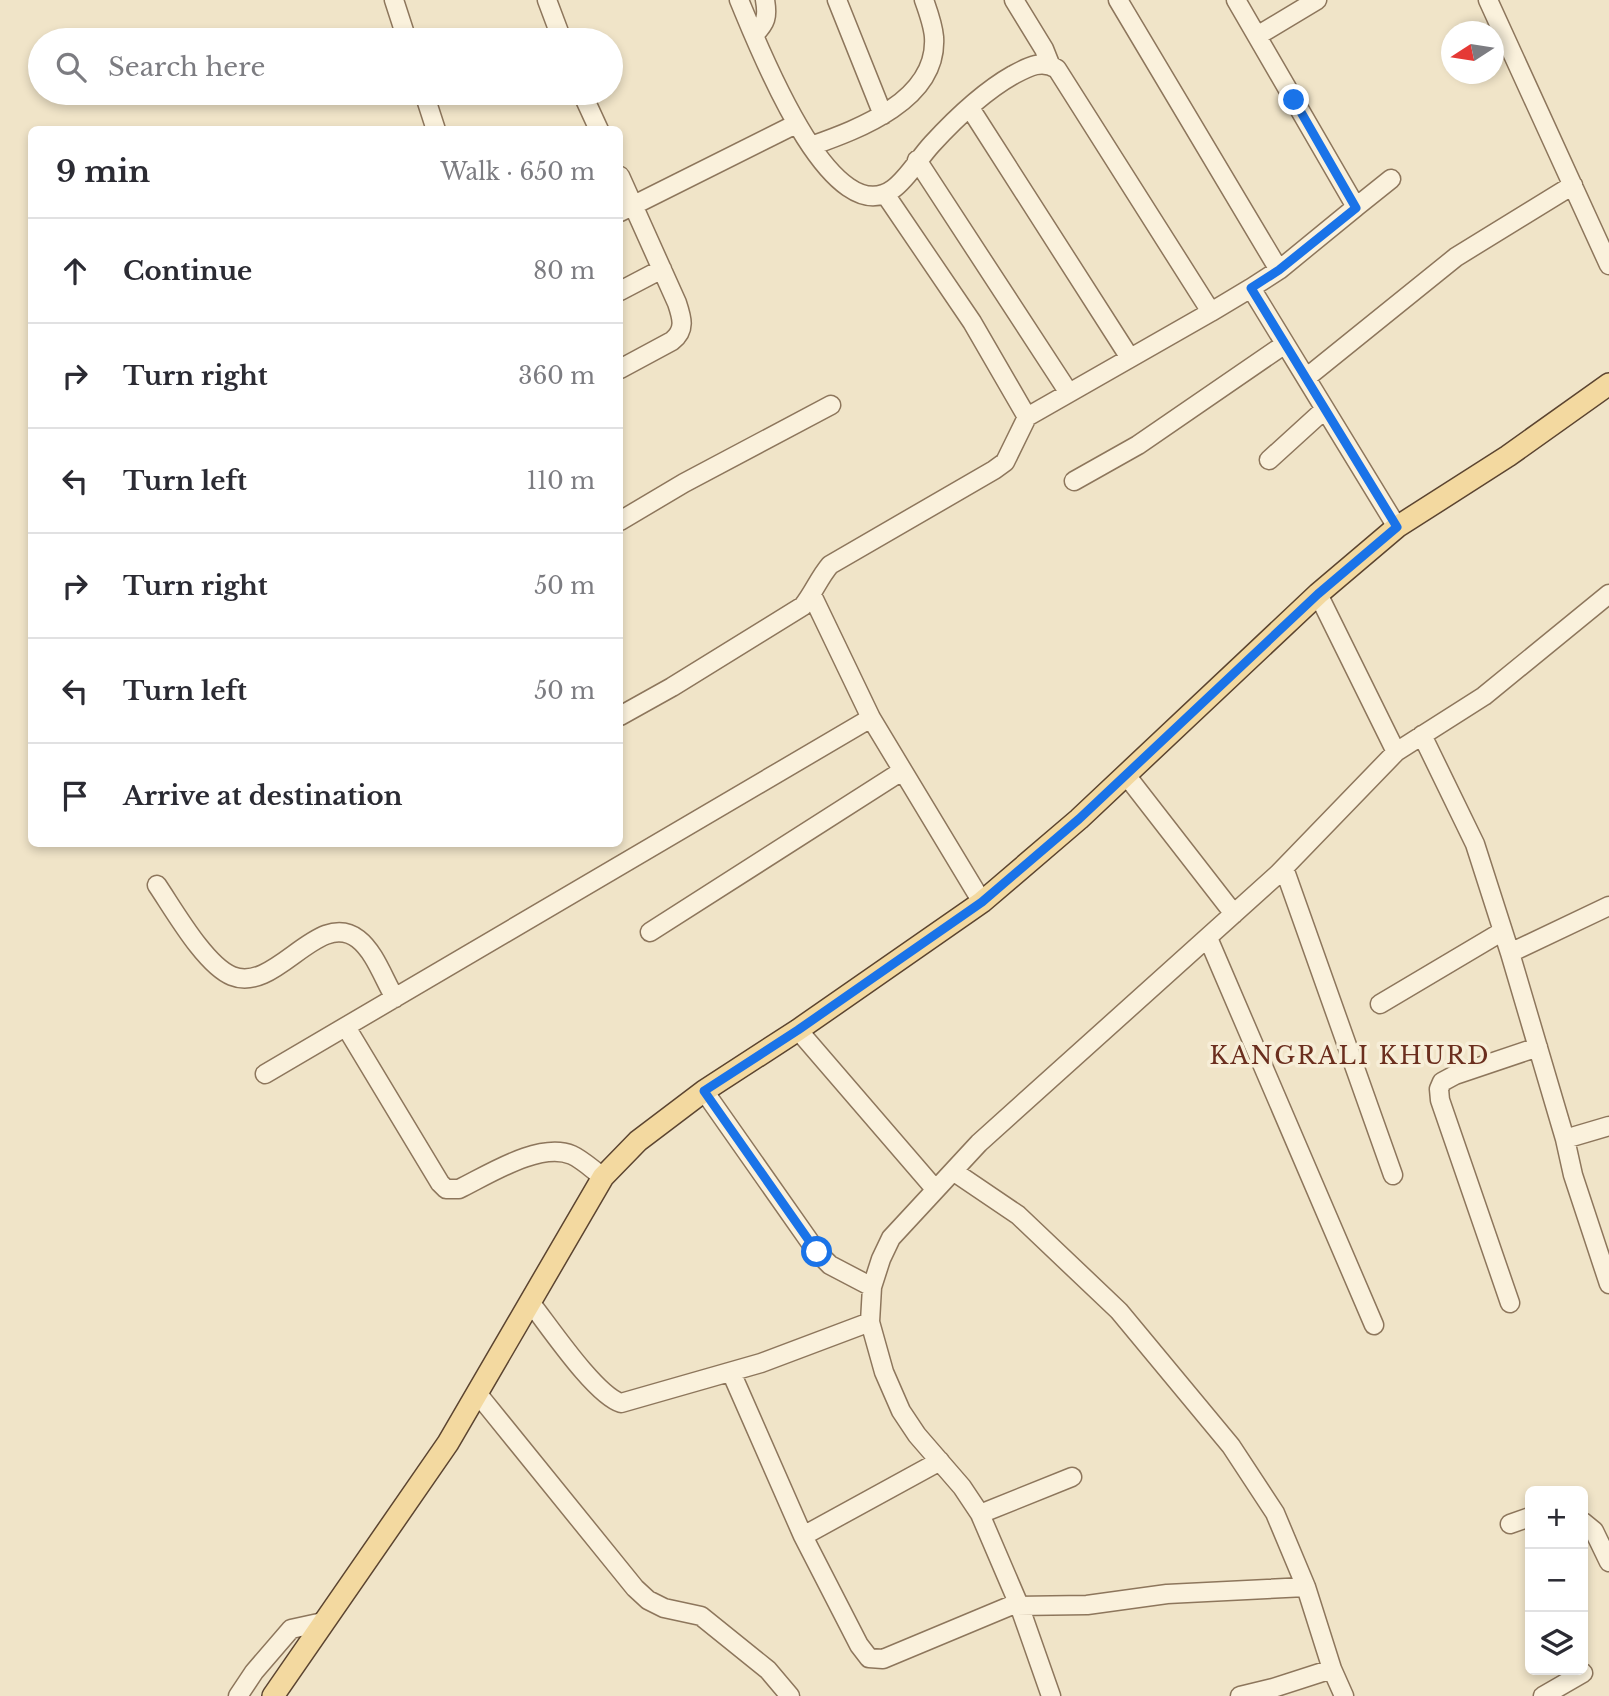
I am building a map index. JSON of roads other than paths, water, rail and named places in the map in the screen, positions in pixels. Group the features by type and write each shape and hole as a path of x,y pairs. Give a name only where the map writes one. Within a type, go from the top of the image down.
{"main road":[{"path":"273,1696 448,1443 603,1177 638,1141 704,1091 798,1030 982,902 1079,819 1318,594 1397,527 1508,456 1609,384"}],"street":[{"path":"394,0 403,28"},
{"path":"547,0 558,28"},
{"path":"739,0 796,124 845,185 870,196 885,194 896,186 918,160 990,90 1026,68 1042,63 1050,64 1062,76 1211,312"},
{"path":"754,35 767,16 765,0"},
{"path":"837,0 883,115"},
{"path":"811,146 855,130 883,115 909,95 925,75 933,55 934,35 924,0"},
{"path":"1014,0 1044,49 1050,64"},
{"path":"1118,0 1279,270"},
{"path":"1236,0 1356,208"},
{"path":"1257,36 1317,0"},
{"path":"1488,0 1609,265"},
{"path":"428,105 435,126"},
{"path":"587,105 595,126"},
{"path":"970,108 1130,358"},
{"path":"623,367 672,341 681,330 682,317 662,269 626,209 796,124"},
{"path":"918,160 1069,393"},
{"path":"623,714 803,606 830,565 983,478 1005,462 1027,417 1279,270 1391,179"},
{"path":"1306,378 1456,257 1573,185"},
{"path":"885,194 972,322 1027,417"},
{"path":"623,289 662,269"},
{"path":"1251,288 1397,527"},
{"path":"1074,481 1138,445 1285,344"},
{"path":"623,519 684,483 831,405"},
{"path":"1269,460 1324,410"},
{"path":"1318,594 1396,752"},
{"path":"1051,1696 1019,1605 980,1514 962,1487 917,1435 901,1411 884,1373 870,1322 872,1287 891,1238 979,1143 1284,868 1396,752 1484,696 1609,594"},
{"path":"812,595 871,718 982,902"},
{"path":"265,1074 871,718"},
{"path":"1422,735 1475,844 1538,1047 1573,1175 1609,1284"},
{"path":"650,932 902,771"},
{"path":"1126,775 1234,914"},
{"path":"1284,868 1393,1175"},
{"path":"157,886 193,939 230,975 256,979 317,939 334,933 346,934 357,938 368,950 395,998"},
{"path":"1510,953 1609,906"},
{"path":"1380,1004 1503,931"},
{"path":"1208,938 1374,1325"},
{"path":"346,1027 446,1189 459,1189 536,1153 553,1149 573,1155 603,1177"},
{"path":"798,1030 935,1189"},
{"path":"1510,1303 1440,1100 1439,1089 1441,1082 1455,1075 1538,1047"},
{"path":"704,1091 817,1252 838,1270 872,1287"},
{"path":"1565,1139 1609,1126"},
{"path":"953,1171 1018,1214 1119,1311 1231,1446 1275,1513 1306,1587 1332,1669 1344,1696"},
{"path":"530,1302 593,1381 613,1401 621,1403 732,1372 870,1322"},
{"path":"732,1372 803,1536 859,1645 869,1658 883,1659 1002,1609 1019,1605 1087,1605 1167,1594 1306,1587"},
{"path":"477,1393 635,1588 648,1600 664,1608 701,1616 768,1670 790,1696"},
{"path":"803,1536 940,1461"},
{"path":"980,1514 1072,1478"},
{"path":"1510,1524 1525,1519"},
{"path":"1588,1526 1594,1531 1609,1562"},
{"path":"238,1696 254,1672 291,1629 323,1622"},
{"path":"1240,1696 1332,1669"},
{"path":"1543,1696 1580,1675"}],"district":[{"name":"KANGRALI KHURD","path":"1350,1055"}]}
